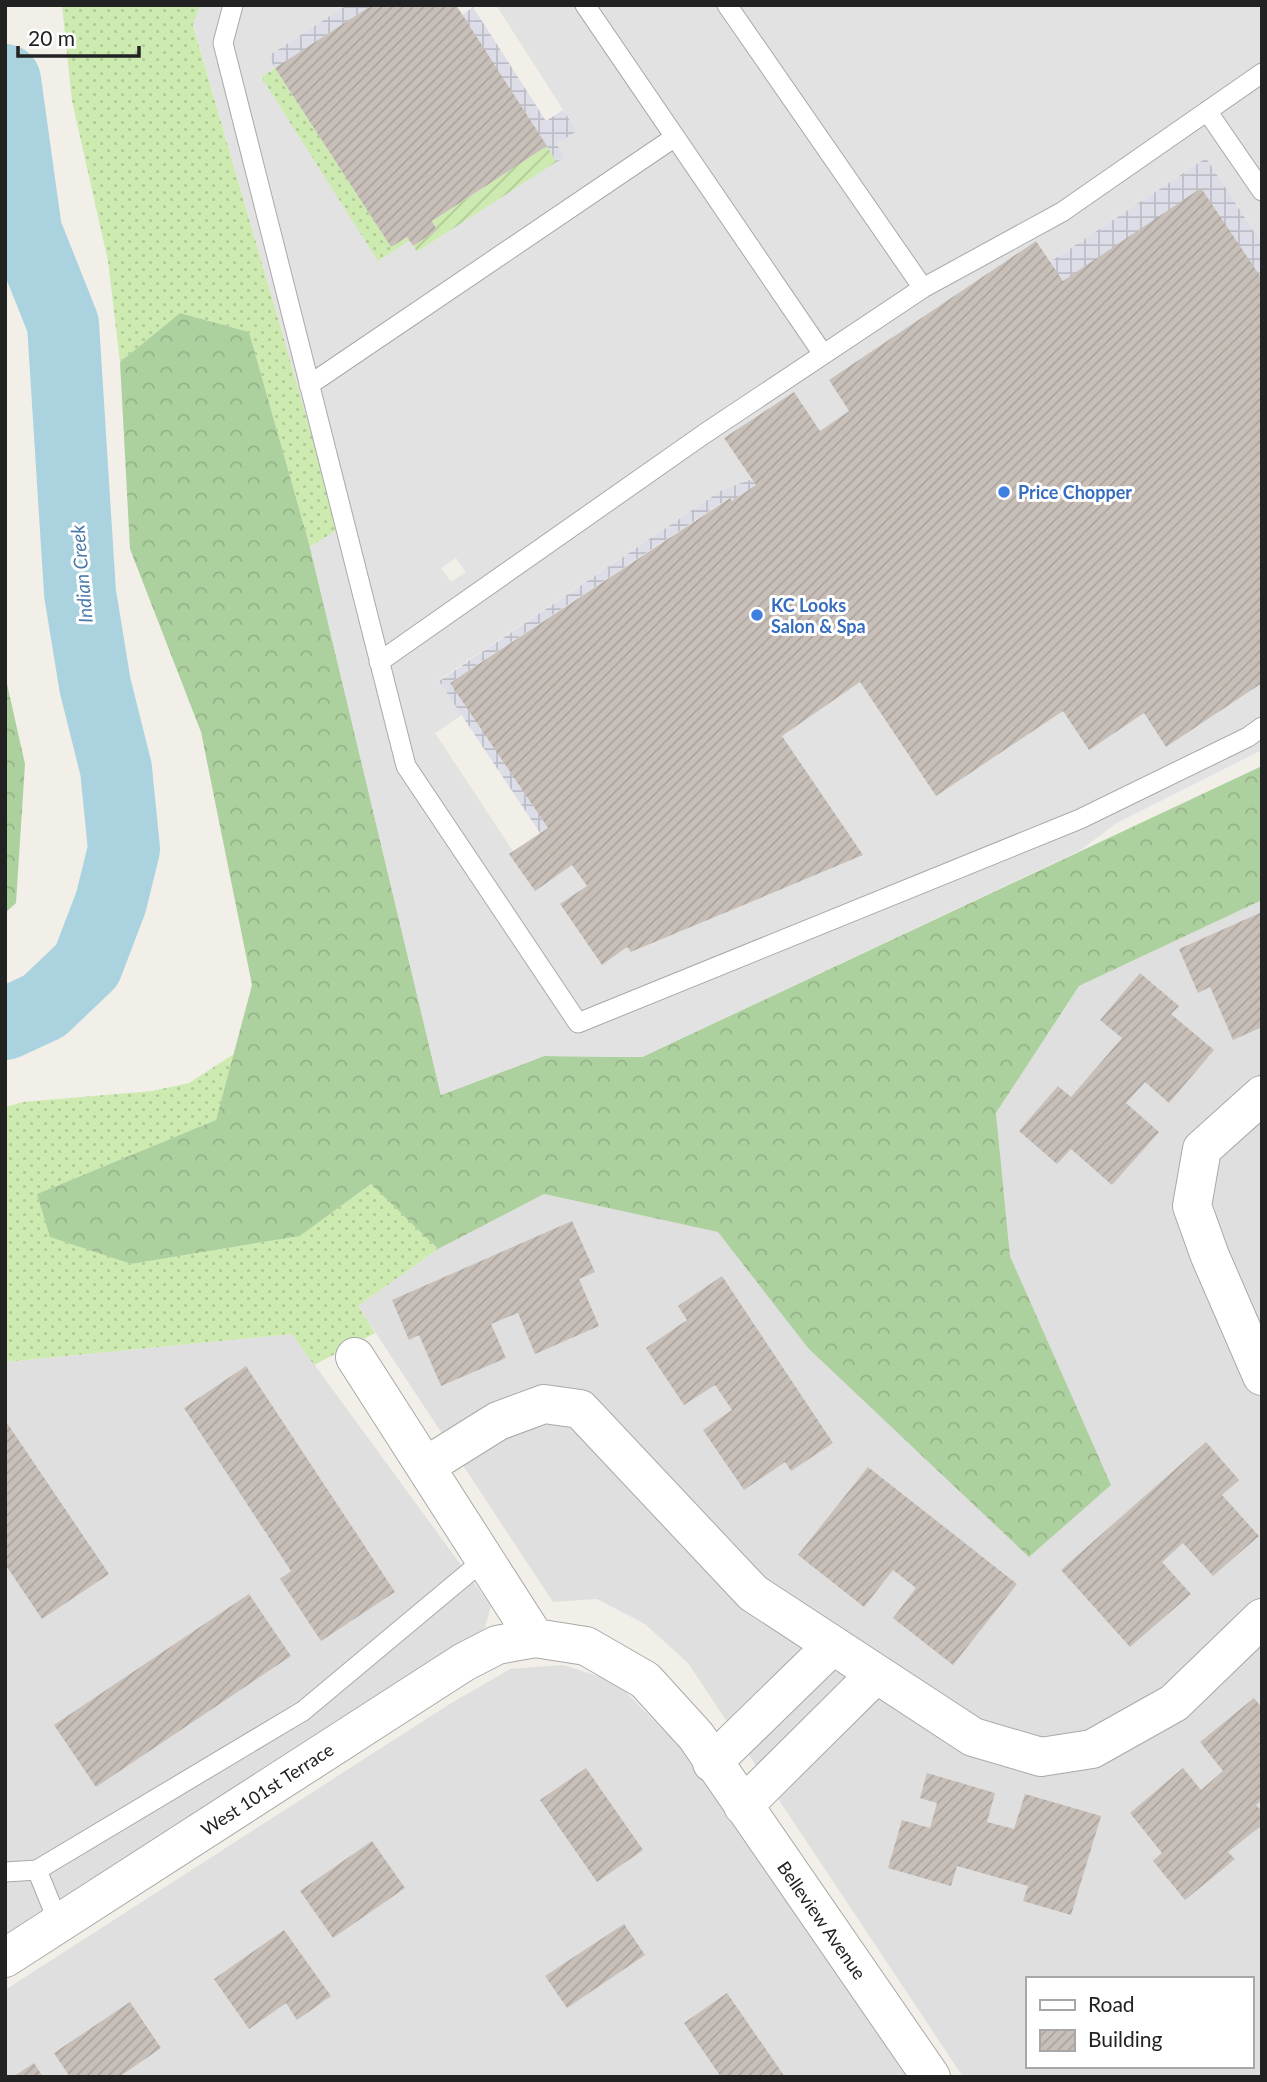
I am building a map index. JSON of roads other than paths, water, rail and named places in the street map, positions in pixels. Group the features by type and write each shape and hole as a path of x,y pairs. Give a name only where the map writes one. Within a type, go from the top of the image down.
{"street":[{"path":"1262,1095 1202,1149 1192,1206 1210,1256 1262,1376"},
{"path":"355,1357 535,1638"},
{"path":"426,1466 509,1416 544,1404 580,1409 753,1593 831,1647 973,1737 1041,1757 1092,1749 1174,1703 1262,1618"},
{"name":"West 101st Terrace","path":"5,1958 464,1662 497,1645 535,1638 586,1646 645,1680 696,1736 712,1763"},
{"path":"712,1763 831,1647"},
{"path":"743,1806 876,1675"},
{"name":"Belleview Avenue","path":"712,1763 931,2077"}],"lane":[{"path":"233,5 223,43 406,766 578,1023 1080,819 1248,737 1262,727"},
{"path":"585,5 823,354"},
{"path":"727,5 923,288"},
{"path":"379,662 823,354 923,288 1062,212 1262,73"},
{"path":"1207,111 1262,191"},
{"path":"309,385 675,137"},
{"path":"5,1872 37,1870 303,1712 485,1559"},
{"path":"37,1870 59,1924"}],"waterway":[{"name":"Indian Creek","path":"5,80 26,231 63,324 80,593 95,685 116,769 124,849 111,902 87,965 44,1006 5,1024"}],"place":[{"name":"Price Chopper","path":"1004,492"},
{"name":"KC Looks Salon & Spa","path":"757,615"}]}
